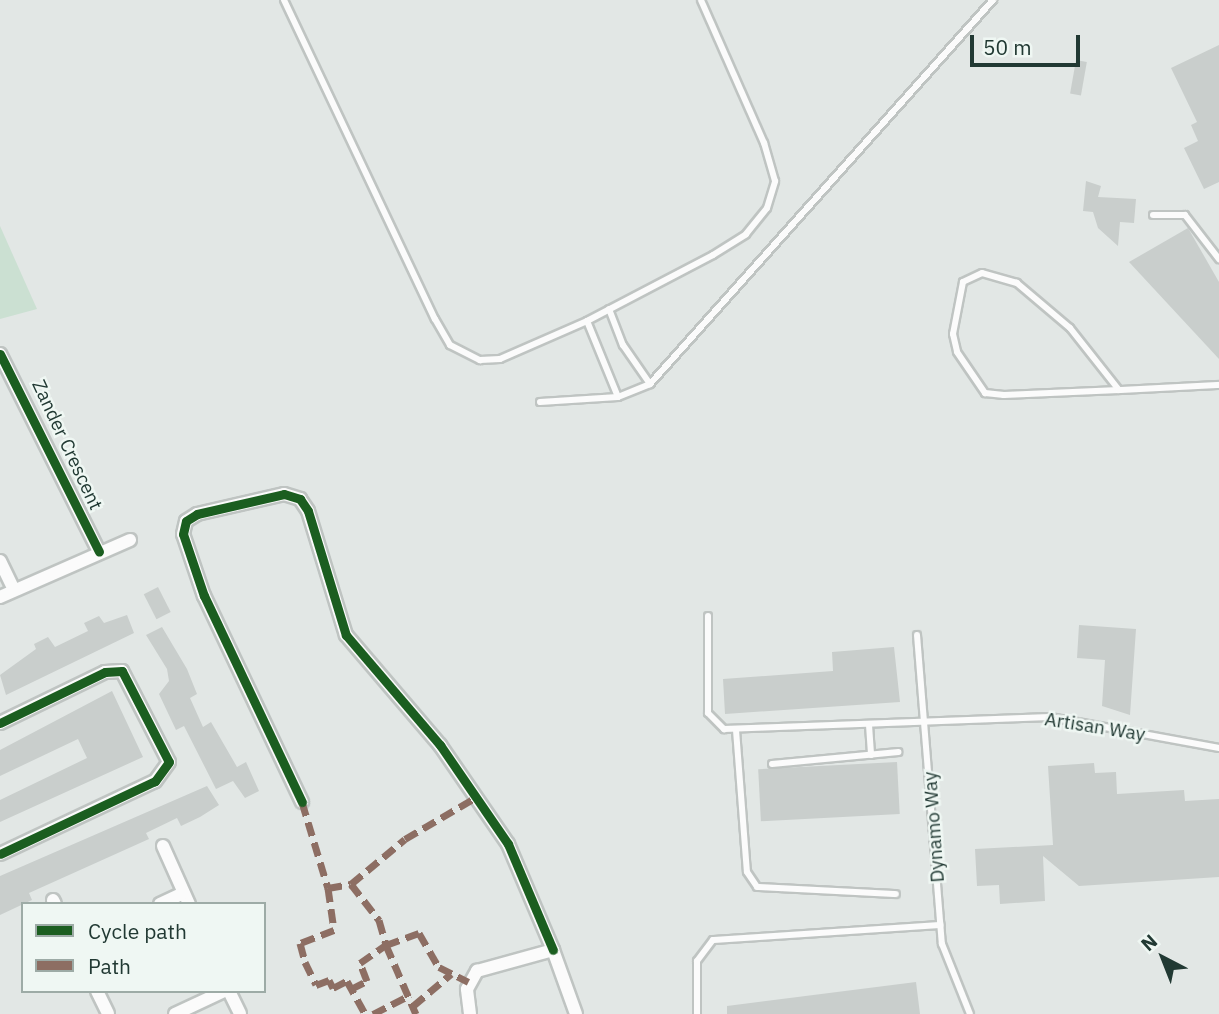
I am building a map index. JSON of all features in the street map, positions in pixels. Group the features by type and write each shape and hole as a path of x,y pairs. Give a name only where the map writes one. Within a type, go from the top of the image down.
{"street":[{"name":"Zander Crescent","path":"0,354 99,552"},
{"path":"302,802 204,596 183,534 186,521 197,514 284,494 300,499 309,511 346,635 440,745 508,844 553,950 576,1014"},
{"path":"0,597 130,540"},
{"path":"0,561 14,590"},
{"path":"0,723 105,672 121,671 169,762 155,782 0,854"},
{"path":"163,846 186,898 169,902"},
{"path":"470,1014 467,989 477,971 553,950"},
{"path":"98,993 108,1014"},
{"path":"175,1014 220,993"},
{"path":"230,993 240,1014"}],"lane":[{"path":"284,0 450,345 480,360 500,359 587,321 713,255 746,234 767,208 775,181 764,143 701,0"},
{"path":"540,402 618,397 650,384 993,0"},
{"path":"1153,215 1185,215 1219,259"},
{"path":"1119,390 1070,328 1017,283 982,273 963,282 953,334 966,371 981,390 1119,390 1219,385"},
{"path":"610,309 623,345 650,384"},
{"path":"587,321 618,397"},
{"path":"708,616 708,713 719,728 736,730 747,872 757,887 896,894"},
{"name":"Dynamo Way","path":"917,635 928,724 941,925 947,971 970,1014"},
{"name":"Artisan Way","path":"736,730 1050,717 1219,748"},
{"path":"869,726 872,755"},
{"path":"772,764 898,752"},
{"path":"698,1014 697,961 713,940 941,925"}],"green space":[{"path":"0,226 37,309 0,319"}],"building":[{"path":"1219,45 1219,182 1204,189 1184,148 1198,141 1191,125 1197,122 1171,68"},
{"path":"1076,60 1087,62 1081,95 1070,93"},
{"path":"1086,181 1101,186 1098,197 1136,199 1134,223 1120,222 1118,246 1098,228 1093,212 1083,211"},
{"path":"1188,228 1219,282 1219,359 1129,262"},
{"path":"158,587 171,612 156,619 144,594"},
{"path":"127,615 134,633 6,695 0,675 36,649 34,644 48,637 55,647 88,631 84,623 99,616 104,623"},
{"path":"1079,625 1136,629 1130,715 1102,706 1105,660 1077,658"},
{"path":"162,627 187,669 197,694 190,698 203,727 211,722 237,767 246,762 259,791 245,798 233,781 216,789 184,726 176,730 159,694 169,681 167,669 146,635"},
{"path":"894,647 900,702 725,714 723,679 833,671 832,652"},
{"path":"112,691 143,757 0,822 0,800 87,758 78,739 0,776 0,750"},
{"path":"897,762 900,814 761,821 758,769"},
{"path":"1094,763 1095,773 1116,772 1117,794 1184,790 1185,801 1219,799 1219,877 1079,886 1043,856 1045,901 1000,904 999,885 977,886 975,849 1053,845 1048,766"},
{"path":"207,786 219,805 181,826 177,818 146,833 149,839 29,893 32,900 21,902 21,905 0,915 0,876"},
{"path":"916,982 920,1014 727,1014 727,1006"}],"marked path":[{"path":"302,802 328,888 351,884 405,839 475,798"},
{"path":"351,884 379,920 386,945 419,933 439,967 468,982"},
{"path":"328,888 334,930 300,943 305,962 316,985 329,980 333,988 347,981 365,1014"},
{"path":"351,989 367,981 360,963 386,945 416,1014"},
{"path":"413,1006 451,974"},
{"path":"373,1014 410,995"}],"cycle path":[{"path":"0,354 99,552"},
{"path":"302,802 204,596 183,534 186,521 197,514 284,494 300,499 308,511 346,635 440,745 508,844 553,950"},
{"path":"0,723 105,672 122,671 169,762 155,781 0,854"}]}
